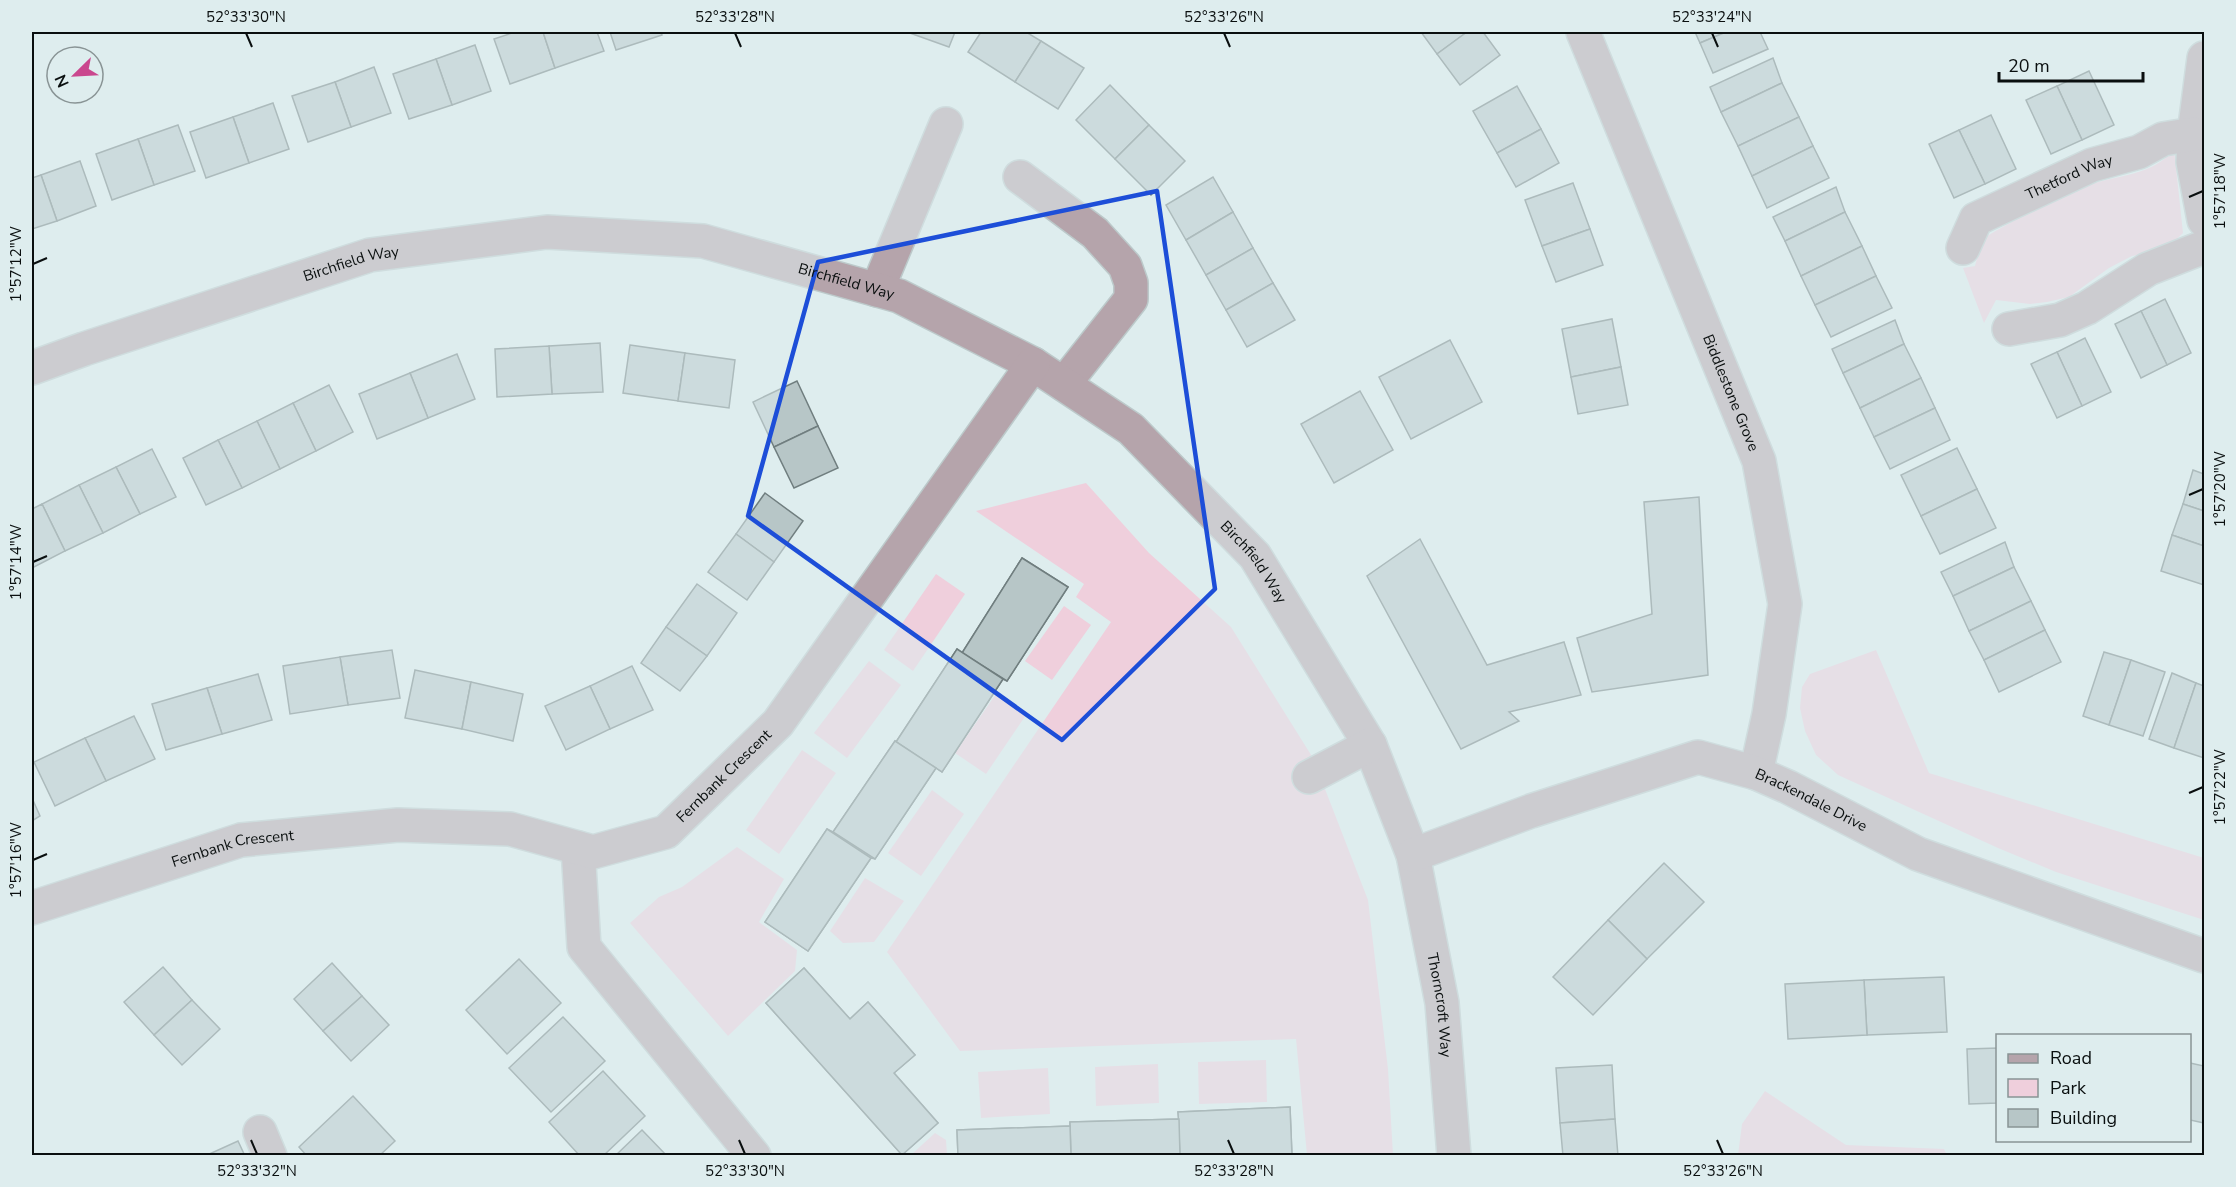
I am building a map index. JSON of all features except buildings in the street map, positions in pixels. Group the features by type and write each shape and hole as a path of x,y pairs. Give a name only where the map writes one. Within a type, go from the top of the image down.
{"street":[{"name":"Biddlestone Grove","path":"1583,32 1759,461 1785,604 1769,714 1755,773"},
{"path":"2205,58 2194,134 2193,162 2205,220"},
{"path":"877,290 946,124"},
{"name":"Thetford Way","path":"1964,248 1976,219 2092,165 2139,152 2163,139 2194,134"},
{"path":"1020,177 1095,233 1125,266 1131,283 1131,299 1064,384"},
{"name":"Birchfield Way","path":"32,368 95,345 370,255 547,232 703,240 899,296 1034,364 1131,429 1255,556 1370,746 1413,855"},
{"path":"2009,329 2060,320 2087,308 2148,269 2205,247"},
{"name":"Fernbank Crescent","path":"32,908 241,840 398,825 510,830 593,852 666,832 778,723 1034,364"},
{"path":"1309,777 1370,746"},
{"name":"Brackendale Drive","path":"1413,855 1531,811 1698,757 1755,773 1788,787 1918,854 2205,956"},
{"path":"578,848 584,947 754,1155"},
{"name":"Thorncroft Way","path":"1413,855 1442,1003 1454,1155"}],"highlighted area":[{"path":"1157,191 1215,589 1062,740 748,516 818,262"}],"green space":[{"path":"2174,149 2183,233 2164,251 2132,256 2109,268 2069,297 2030,304 1996,300 1984,323 1963,268 1975,266 1982,239 2033,210 2074,191 2098,182 2145,170 2165,158"},
{"path":"1086,483 1149,553 1231,627 1313,758 1368,900 1388,1069 1393,1155 1307,1155 1296,1039 960,1051 887,952 1111,622 1076,597 1084,584 976,511"},
{"path":"936,574 965,594 913,671 884,650"},
{"path":"1064,606 1091,625 1052,680 1025,661"},
{"path":"1876,650 1929,773 2204,858 2204,920 2056,872 1838,775 1816,755 1805,731 1800,708 1802,687 1810,674"},
{"path":"869,661 901,685 847,758 814,733"},
{"path":"996,694 1026,715 986,774 955,753"},
{"path":"802,750 836,773 779,854 746,830"},
{"path":"932,790 964,814 921,876 888,853"},
{"path":"737,847 784,879 759,922 797,950 795,971 728,1036 630,923 659,897 682,887"},
{"path":"865,878 904,901 874,942 843,943 830,931"},
{"path":"1266,1060 1267,1102 1199,1104 1198,1062"},
{"path":"1158,1064 1159,1103 1096,1106 1095,1067"},
{"path":"1048,1068 1050,1114 981,1118 978,1072"},
{"path":"1765,1091 1846,1145 1944,1149 1947,1155 1738,1155 1742,1124"},
{"path":"935,1133 946,1140 947,1155 911,1155"}]}
